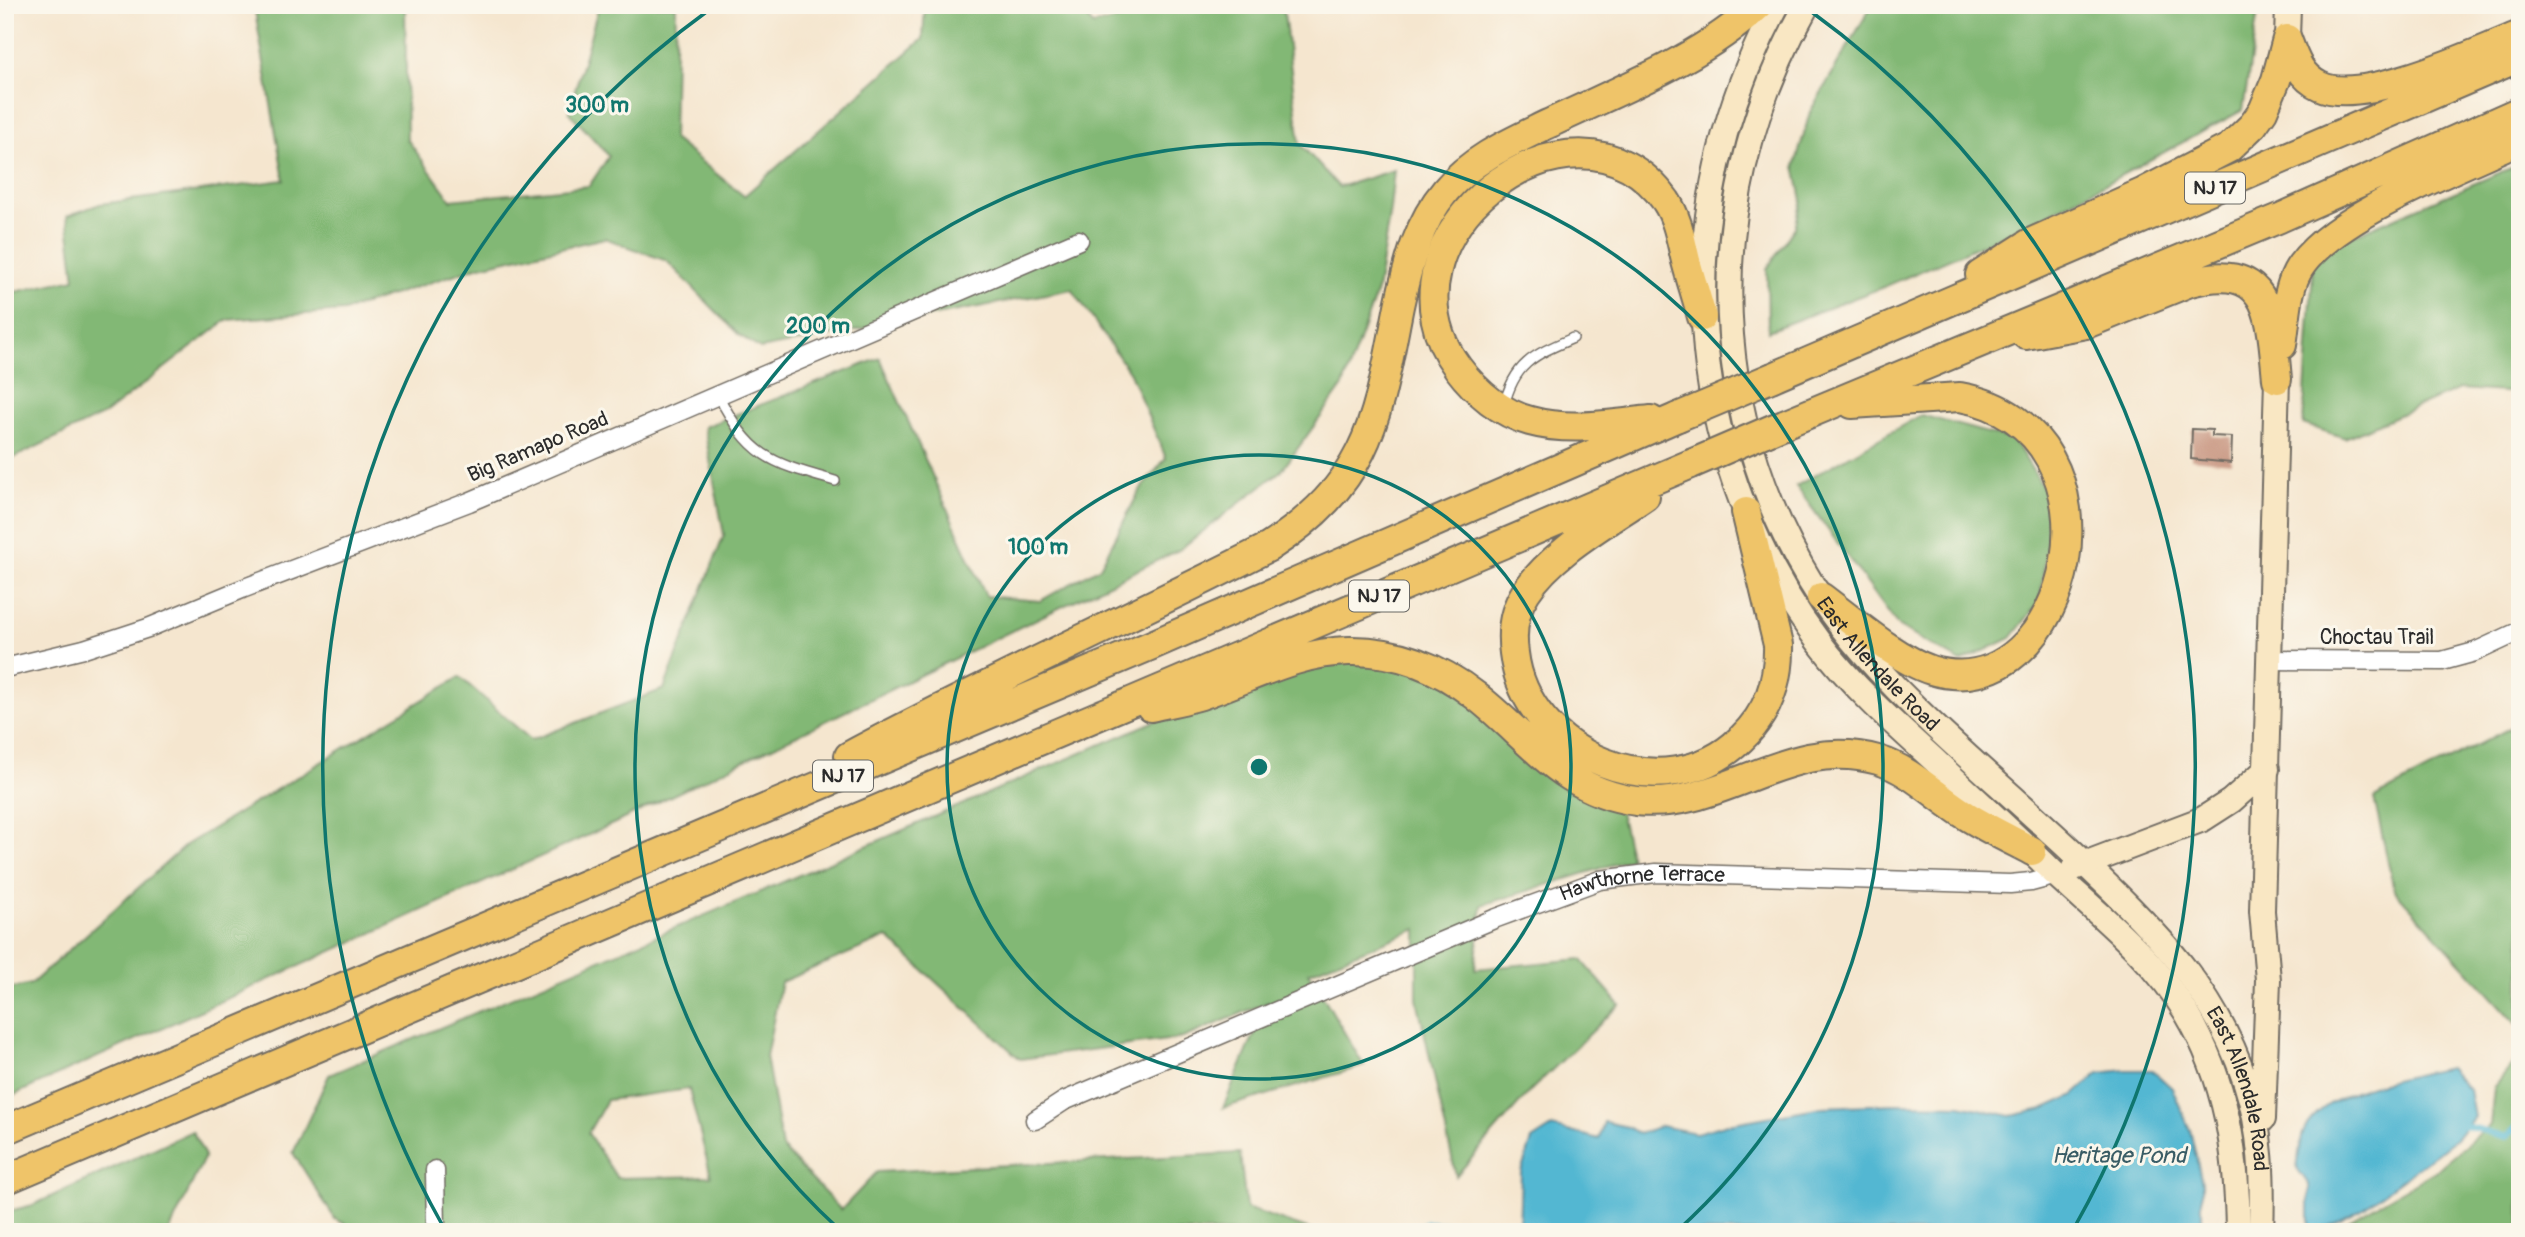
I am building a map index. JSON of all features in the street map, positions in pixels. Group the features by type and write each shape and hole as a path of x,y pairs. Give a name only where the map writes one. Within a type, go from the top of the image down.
{"highway":[{"path":"690,841 955,699 1269,547 1304,523 1335,491 1367,441 1379,405 1410,257 1424,224 1447,189 1493,152 1684,58 1721,35 1759,5"},
{"path":"2287,39 2299,69 2308,78 2328,89 2352,91 2430,70 2520,35"},
{"path":"1910,320 2030,243 2144,192 2229,148 2263,111 2276,80 2287,39"},
{"name":"NJ 17","path":"5,1130 1152,645 2520,57"},
{"name":"NJ 17","path":"5,1180 1784,424 2280,218 2520,111"},
{"path":"2277,379 2292,282 2312,251 2353,222 2402,194 2505,146 2520,135"},
{"path":"1678,417 1594,425 1561,425 1529,421 1503,409 1474,387 1449,353 1436,313 1435,277 1446,244 1462,216 1494,185 1530,164 1560,156 1588,156 1622,164 1648,181 1668,204 1702,317"},
{"path":"1972,345 2086,324 2190,282 2203,278 2229,277 2247,284 2263,299 2271,321 2277,379"},
{"path":"1821,597 1919,666 1945,674 1970,674 2007,659 2030,640 2040,626 2057,590 2064,566 2068,524 2062,486 2045,451 2019,424 1990,406 1975,400 1942,397 1828,406"},
{"path":"1691,464 1552,562 1526,592 1518,606 1512,643 1520,681 1542,717 1573,747 1595,759 1626,770 1659,774 1679,772 1716,759 1732,747 1760,717 1776,682 1778,645 1746,512"},
{"path":"1066,728 1210,692 1308,656 1346,651 1383,652 1420,663 1457,683 1492,710 1551,764 1580,784 1599,792 1636,801 1675,800 1712,790 1801,758 1833,754 1864,757 1897,767 1967,816 2032,852"}],"main road":[{"name":"East Allendale Road","path":"1777,5 1748,63 1734,99 1715,171 1704,245 1702,317 1712,398 1724,446 1746,512 1776,575 1818,641 1834,660 1895,725 2123,935 2166,982 2186,1012 2218,1082 2235,1150 2238,1232"},
{"name":"East Allendale Road","path":"1807,5 1772,75 1749,142 1734,214 1729,295 1732,349 1740,402 1757,467 1784,533 1821,597 1848,635 1886,678 2086,863 2174,952 2208,999 2235,1053 2246,1084 2261,1154 2261,1232"},
{"path":"2287,39 2288,5"},
{"path":"2261,1154 2268,993 2262,911 2277,379"},
{"name":"Hawthorne Terrace","path":"2057,875 2203,819 2231,801 2267,769"}],"street":[{"name":"Big Ramapo Road","path":"5,668 84,649 148,628 469,502 1079,240"},
{"name":"Choctau Trail","path":"2270,660 2442,661 2475,652 2520,631"},
{"name":"Hawthorne Terrace","path":"1035,1120 1064,1101 1225,1031 1494,919 1600,880 1626,875 1666,873 2010,884 2057,875"},
{"path":"435,1170 436,1232"}],"lane":[{"path":"1503,409 1513,376 1545,350 1573,338"},
{"path":"718,395 739,432 750,445 788,467 835,481"}],"green space":[{"path":"254,5 405,5 407,139 451,200 589,186 609,156 569,112 599,5 676,6 673,139 744,196 923,39 925,5 1077,5 1093,25 1186,5 1283,5 1300,144 1339,187 1394,170 1377,291 1343,386 1282,470 1179,550 615,823 5,1099 5,990 31,984 186,845 460,677 531,740 664,689 724,535 704,427 880,358 986,596 1040,601 1100,567 1140,490 1166,458 1130,373 1072,289 760,349 738,334 667,261 605,238 480,266 344,311 227,320 105,414 5,462 5,294 75,279 67,216 100,204 284,180"},
{"path":"1872,5 2259,5 2243,110 2034,222 1886,286 1768,331 1767,269 1795,227 1802,200 1795,166 1810,112"},
{"path":"2520,164 2520,393 2459,389 2345,438 2303,424 2314,252"},
{"path":"1921,415 2014,440 2052,502 2040,601 2011,638 1961,662 1899,627 1796,486"},
{"path":"1397,650 1616,795 1631,859 1482,905 1475,969 1581,959 1620,1005 1530,1091 1456,1176 1417,999 1417,929 1309,972 1364,1066 1223,1108 1268,1002 1183,1038 1020,1059 887,937 781,982 766,1056 782,1148 841,1210 877,1172 1240,1153 1246,1208 1316,1232 361,1232 335,1219 293,1153 329,1075 1245,682","holes":["689,1089 711,1176 617,1178 588,1133 607,1100"]},
{"path":"2520,723 2520,1027 2394,890 2374,798"},
{"path":"2520,1055 2520,1232 2331,1232 2435,1171 2490,1125 2494,1088"},
{"path":"192,1131 205,1156 169,1232 5,1232 5,1212 33,1205"}],"water":[{"path":"2449,1068 2469,1090 2474,1117 2457,1138 2364,1208 2317,1232 2306,1232 2309,1225 2309,1185 2297,1168 2302,1135 2314,1117 2347,1095 2368,1087"},
{"name":"Heritage Pond","path":"2152,1070 2172,1088 2190,1130 2202,1183 2202,1232 1519,1232 1521,1172 1532,1140 1552,1127 1599,1139 1604,1122 1628,1127 1639,1134 1661,1126 1696,1133 1728,1124 1822,1107 1895,1104 1960,1105 2011,1116 2043,1109 2074,1095 2099,1073"}],"building":[{"path":"2192,429 2212,430 2212,436 2232,437 2231,463 2191,459"}],"waterway":[{"path":"2459,1124 2507,1137 2520,1123"},
{"path":"1407,1232 1427,1223 1525,1230"}]}
